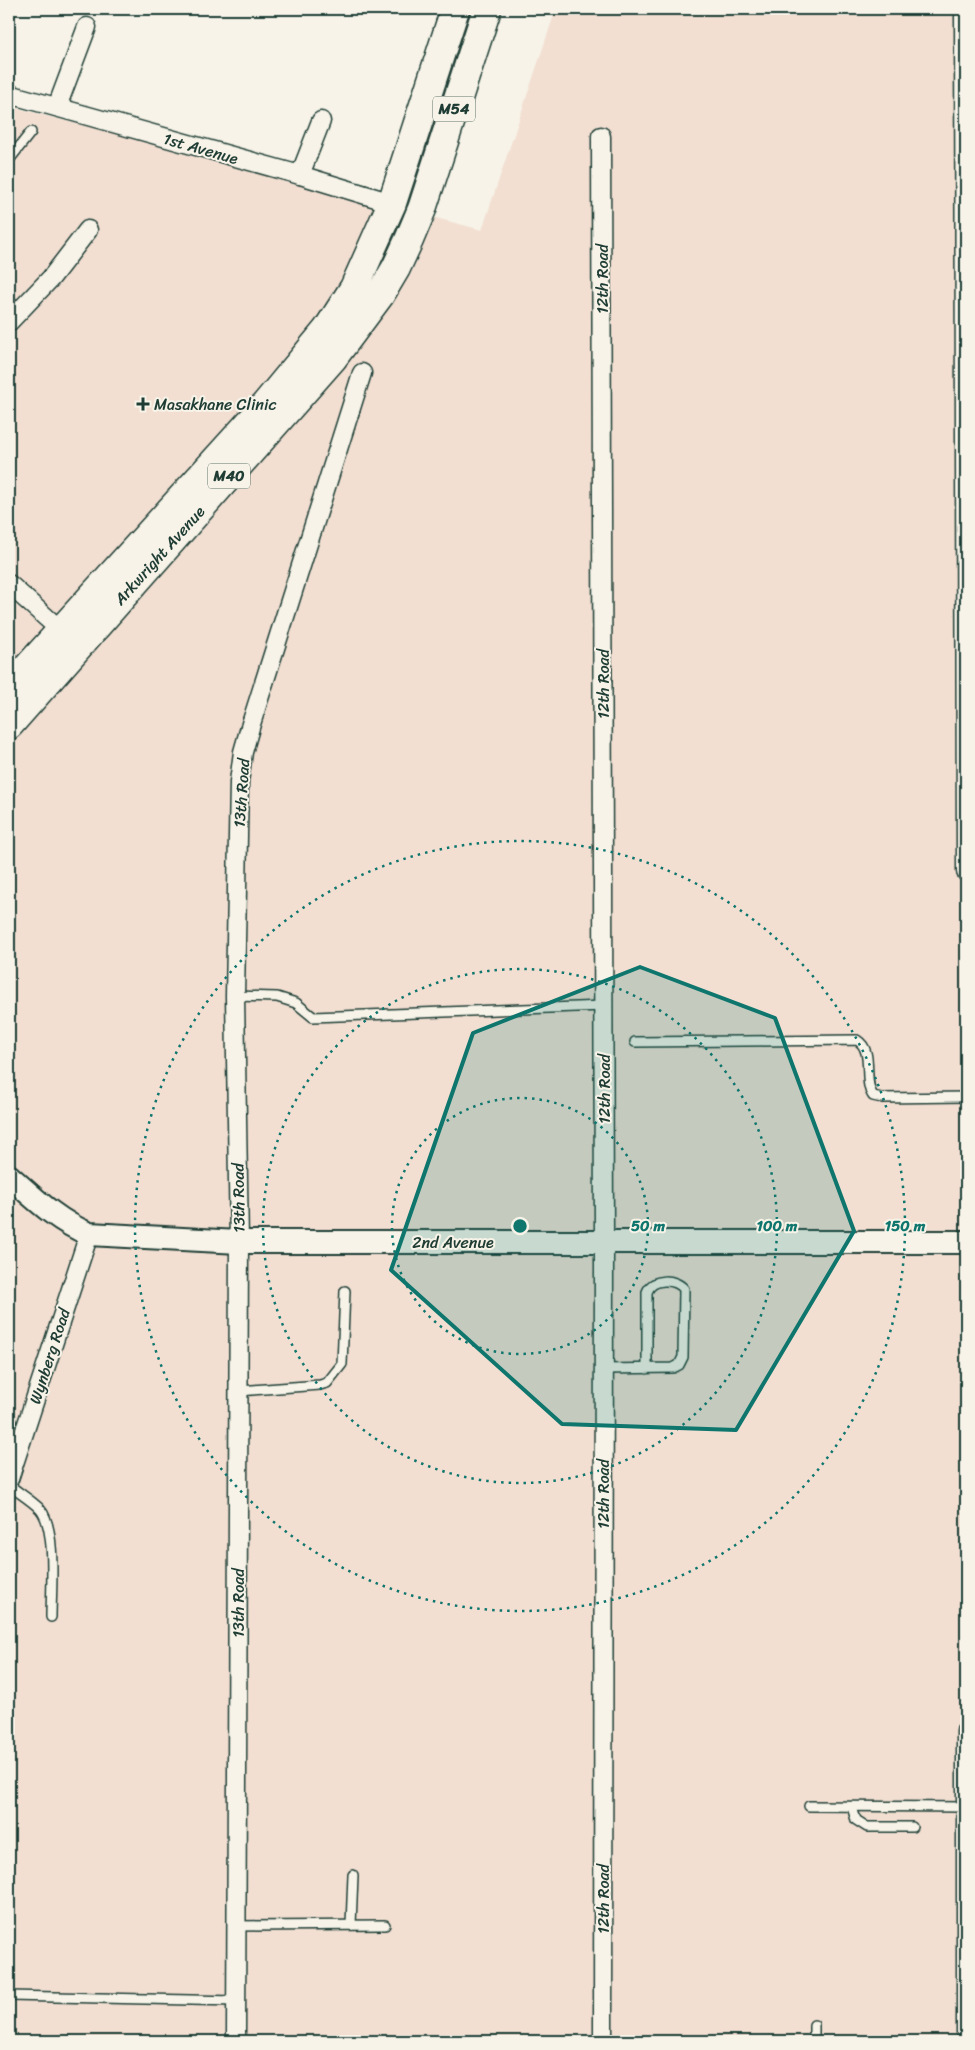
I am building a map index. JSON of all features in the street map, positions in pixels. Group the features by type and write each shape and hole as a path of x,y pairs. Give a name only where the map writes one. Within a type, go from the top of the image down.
{"main road":[{"name":"M54","path":"392,203 455,9"},
{"name":"M54","path":"422,209 487,9"},
{"name":"Arkwright Avenue","path":"9,725 69,638 327,330 354,288 392,203"},
{"name":"Arkwright Avenue","path":"9,688 69,638 287,410 359,325 396,268 422,209"}],"street":[{"path":"964,9 966,872"},
{"path":"57,107 87,27"},
{"name":"1st Avenue","path":"9,94 300,175 392,203"},
{"path":"300,175 321,121"},
{"name":"12th Road","path":"601,136 604,1006 603,2041"},
{"path":"9,322 51,278 88,230"},
{"name":"13th Road","path":"236,2041 239,1242 235,996 239,782 243,752 362,373"},
{"path":"9,584 69,638"},
{"path":"9,1176 53,1214 72,1227 89,1234"},
{"name":"2nd Avenue","path":"89,1234 239,1242 966,1242"},
{"name":"Wynberg Road","path":"9,1479 89,1234"},
{"path":"966,1731 966,2041"}],"lane":[{"path":"9,160 31,132"},
{"path":"235,996 277,997 296,1003 313,1018 604,1006"},
{"path":"635,1042 857,1040 864,1044 869,1090 873,1096 882,1098 966,1097"},
{"path":"604,1369 647,1369 673,1368 679,1365 682,1357 684,1289 680,1284 674,1282 655,1282 649,1286 647,1292 647,1369"},
{"path":"239,1391 328,1383 342,1364 345,1291"},
{"path":"9,1485 40,1510 48,1523 51,1538 51,1617"},
{"path":"809,1806 966,1807"},
{"path":"852,1806 856,1820 867,1828 912,1827"},
{"path":"351,1925 352,1875"},
{"path":"236,1926 385,1925"},
{"path":"9,1996 236,2001"},
{"path":"814,2026 814,2041"}],"highlighted area":[{"path":"640,967 775,1018 854,1231 736,1430 562,1424 391,1270 473,1033"}],"shaded area":[{"path":"556,9 966,9 966,2041 9,2041 9,106 482,230"}],"place":[{"name":"Masakhane Clinic","path":"143,404"}]}
